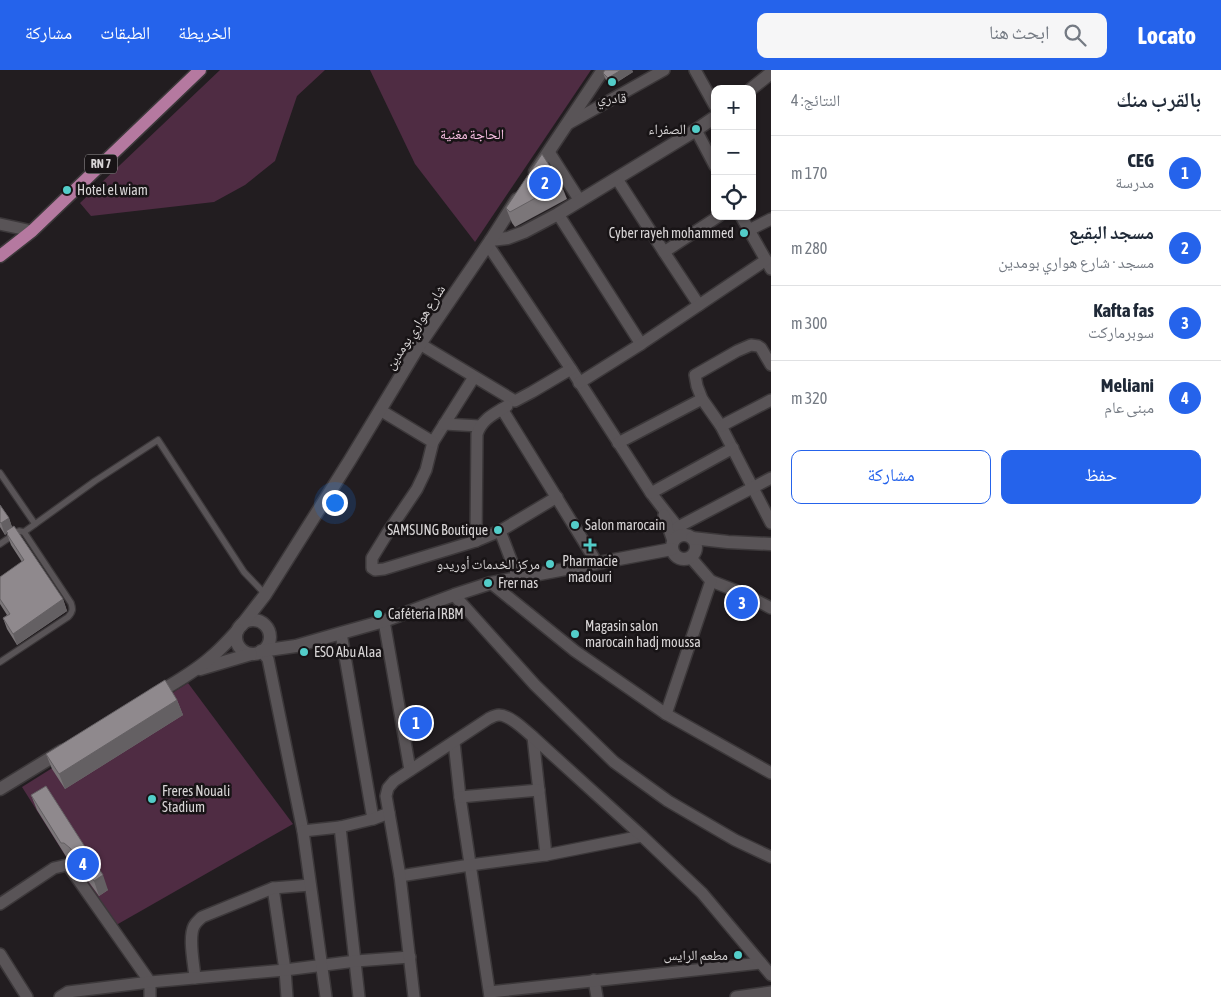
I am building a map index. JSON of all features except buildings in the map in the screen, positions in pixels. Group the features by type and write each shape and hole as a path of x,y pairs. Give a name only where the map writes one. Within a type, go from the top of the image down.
{"main road":[{"name":"RN 7","path":"0,256 32,231 200,70"}],"street":[{"name":"شارع هواري بومدين","path":"192,672 214,655 262,599 420,344 490,243 603,70"},
{"path":"566,124 664,70"},
{"path":"695,70 711,99"},
{"path":"756,85 771,73"},
{"path":"693,555 696,545 680,538 490,243 524,232 558,214 711,120"},
{"path":"696,130 711,158"},
{"path":"549,152 580,201"},
{"path":"617,179 699,305"},
{"path":"558,214 641,344"},
{"path":"749,230 771,219"},
{"path":"664,252 713,220"},
{"path":"579,383 699,305 769,264 743,220"},
{"path":"0,224 32,231"},
{"path":"420,344 515,401"},
{"path":"771,365 761,348 751,345 695,375 702,399 721,426 771,523"},
{"path":"476,541 477,434 480,426 502,409 571,369"},
{"path":"474,377 433,442 426,470 417,489 372,558 372,568 375,570 384,569 476,541 500,531 556,497"},
{"path":"618,443 702,399"},
{"path":"721,426 771,400"},
{"path":"502,409 597,563"},
{"path":"380,410 433,442"},
{"path":"444,424 480,426"},
{"path":"651,493 733,448"},
{"path":"142,702 192,672 256,652 296,646 341,634 491,583 597,563 680,538 753,487 771,478"},
{"path":"500,531 518,578"},
{"path":"680,538 770,545"},
{"path":"680,538 675,556 687,559 728,542"},
{"path":"693,555 711,581 742,593 771,608"},
{"path":"666,714 711,581"},
{"path":"491,583 575,651 666,714 771,773"},
{"path":"454,595 535,685 614,762 668,801 735,840 771,857"},
{"path":"256,652 268,644 270,634 258,614 262,599"},
{"path":"296,646 280,641 265,626 253,620 244,623 236,635 242,649 256,652 268,659 303,831 326,997"},
{"path":"384,620 410,770"},
{"path":"341,634 373,819"},
{"path":"414,997 400,876 386,796 388,788 394,781 488,719 501,715 514,722 533,737 702,893 771,975"},
{"path":"533,737 546,855"},
{"path":"454,742 460,797 490,994 594,980 762,963"},
{"path":"0,789 75,743"},
{"path":"460,797 539,790"},
{"path":"303,831 340,827 389,814"},
{"path":"340,827 359,997"},
{"path":"400,876 546,855 642,836"},
{"path":"0,904 54,868 67,865 150,982 150,997"},
{"path":"195,978 192,944 193,928 202,917 273,888 310,885"},
{"path":"273,888 286,970 287,997"},
{"path":"0,954 27,997"},
{"path":"60,997 68,992 150,982 410,957"},
{"path":"594,980 597,997"},
{"path":"736,997 771,992"}],"lane":[{"path":"0,544 19,531 24,532 95,481 158,440 262,599"},
{"path":"0,473 35,524"},
{"path":"0,662 68,616 72,613 73,609 71,603 24,532"}],"green space":[{"path":"220,70 325,70 297,96 275,161 245,185 214,202 91,216 80,203"},
{"name":"الحاجة مغنية","path":"370,70 591,70 475,242 415,164"},
{"name":"Freres Nouali Stadium","path":"188,683 293,824 111,928 22,787"}],"place":[{"name":"قادري","path":"612,82"},
{"name":"الصفراء","path":"696,129"},
{"name":"مسجد البقيع","path":"545,183"},
{"name":"Hotel el wiam","path":"67,190"},
{"name":"Cyber rayeh mohammed","path":"744,233"},
{"name":"Salon marocain","path":"575,525"},
{"name":"SAMSUNG Boutique","path":"498,530"},
{"name":"Pharmacie madouri","path":"590,545"},
{"name":"مركز الخدمات أوريدو","path":"550,564"},
{"name":"Frer nas","path":"488,583"},
{"name":"Kafta fas","path":"742,603"},
{"name":"Caféteria IRBM","path":"378,614"},
{"name":"Magasin salon marocain hadj moussa","path":"575,634"},
{"name":"ESO Abu Alaa","path":"304,652"},
{"name":"CEG","path":"416,723"},
{"name":"Freres Nouali Stadium","path":"152,799"},
{"name":"Meliani","path":"83,864"},
{"name":"مطعم الرايس","path":"738,955"}]}
